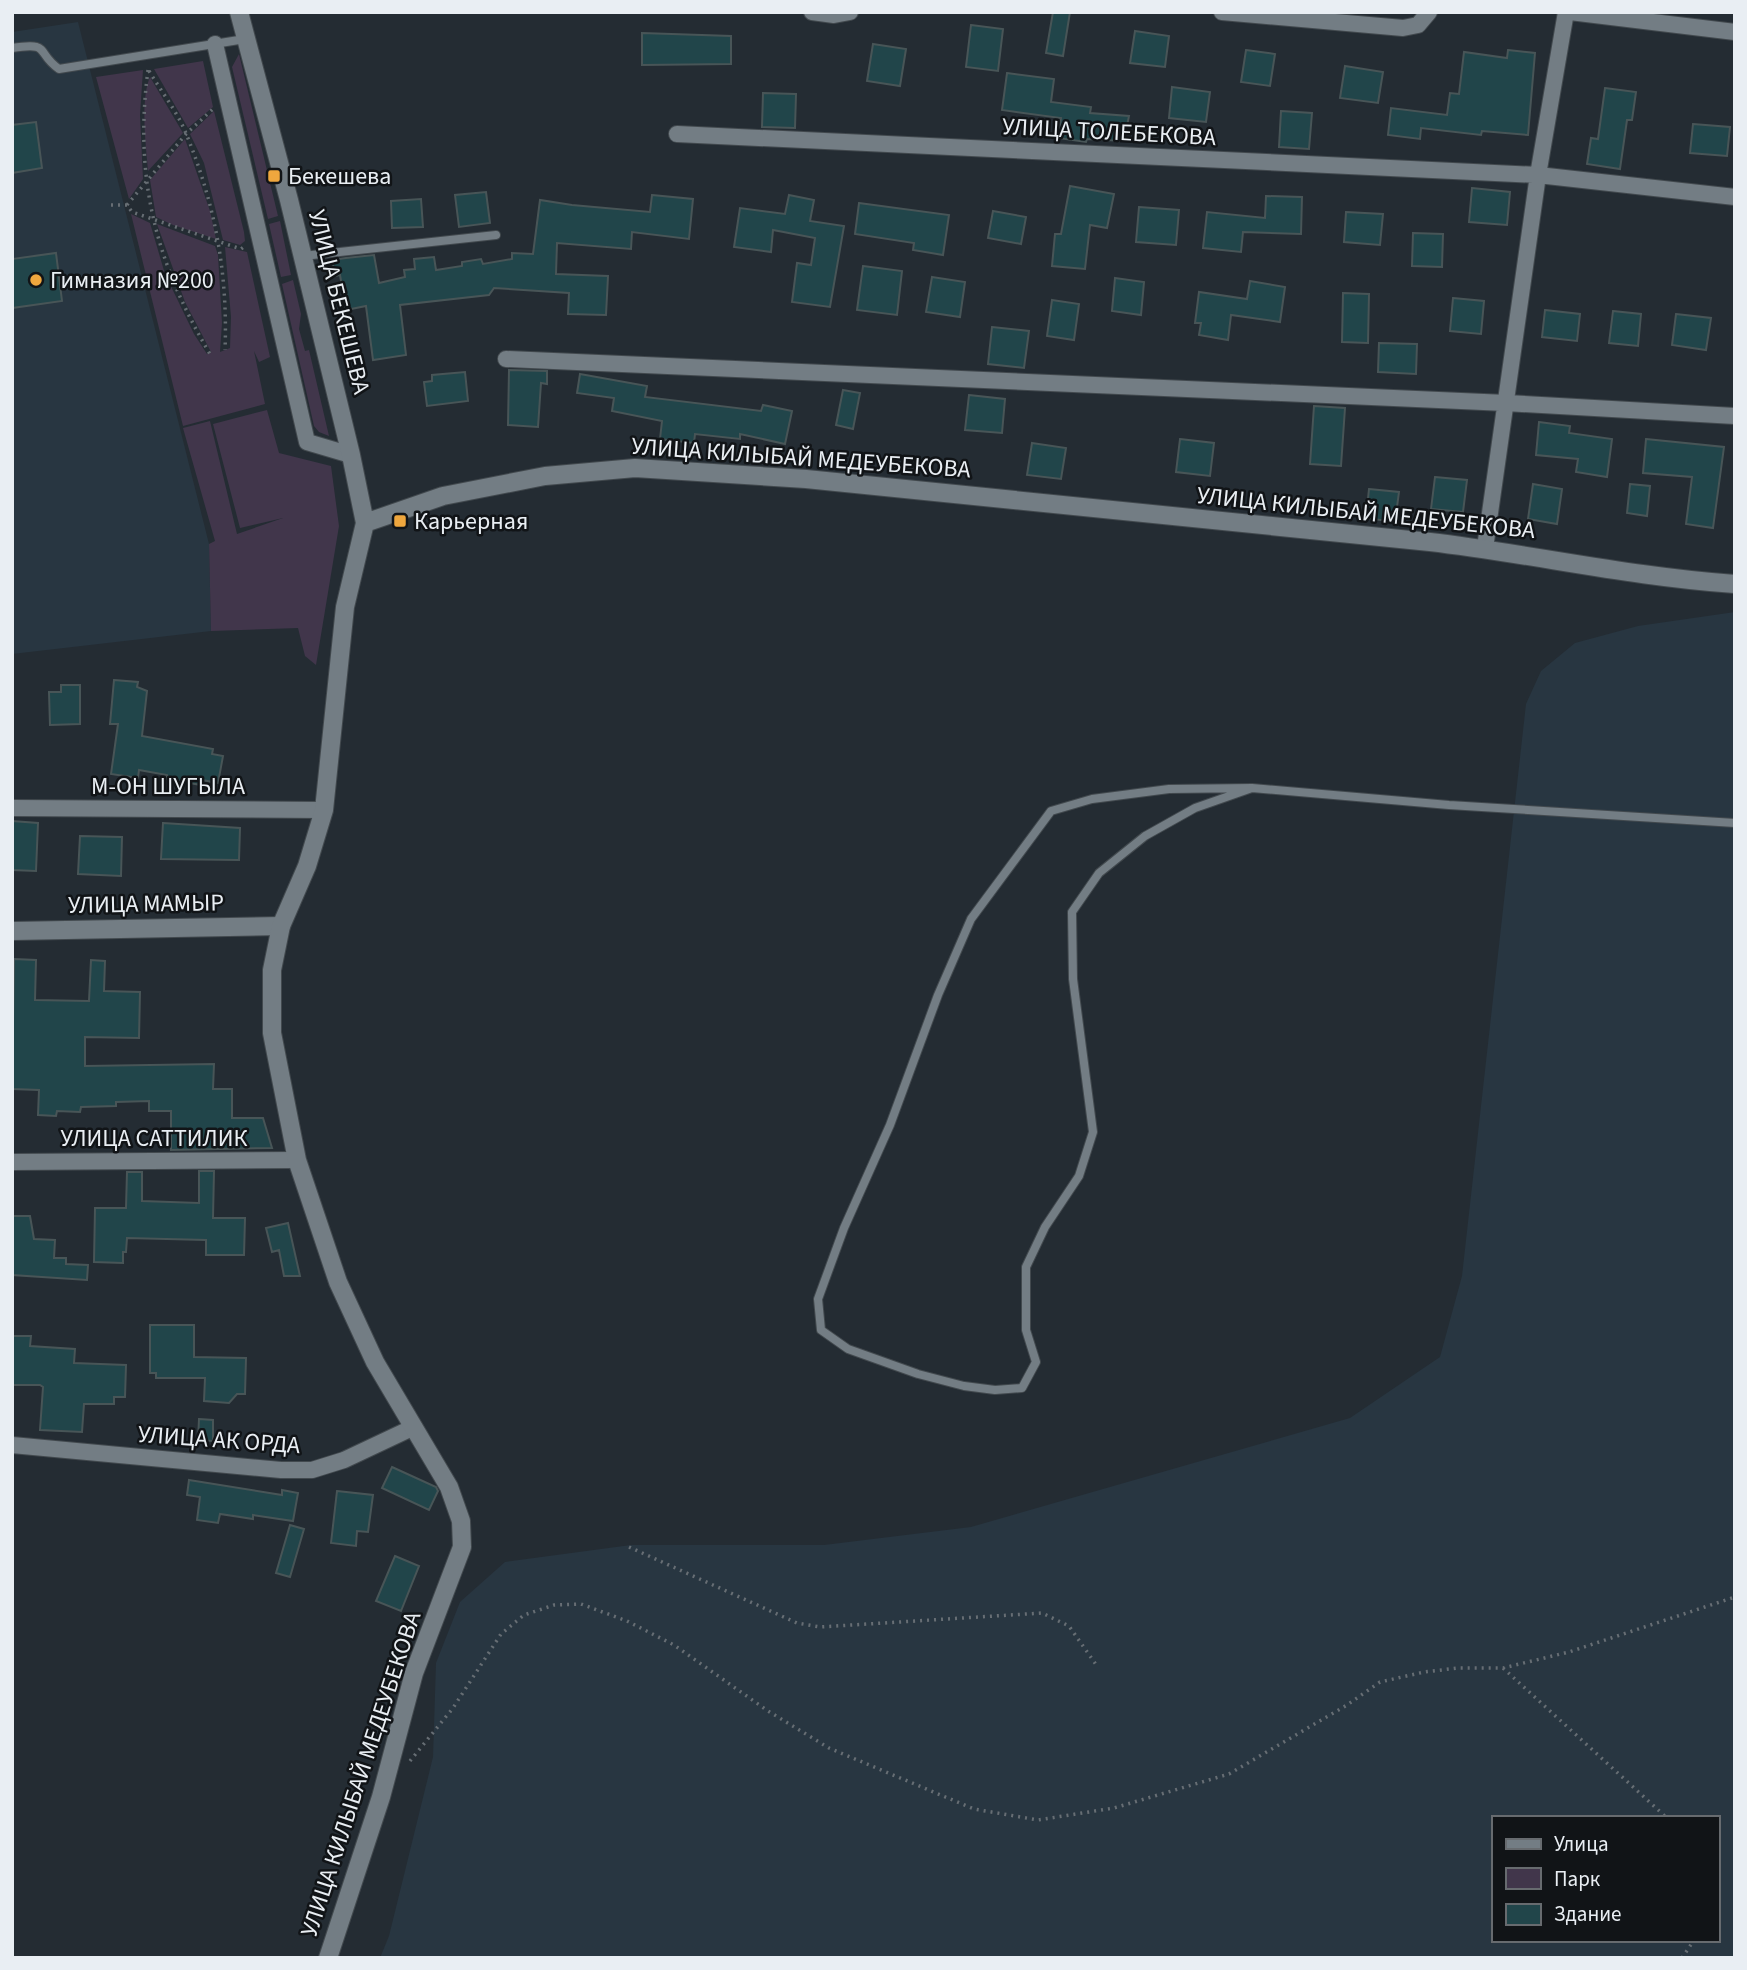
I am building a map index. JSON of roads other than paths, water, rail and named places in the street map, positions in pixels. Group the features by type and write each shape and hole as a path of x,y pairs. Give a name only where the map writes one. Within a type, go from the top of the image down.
{"main road":[{"name":"УЛИЦА БЕКЕШЕВА","path":"239,12 303,256 365,523"},
{"name":"УЛИЦА КИЛЫБАЙ МЕДЕУБЕКОВА","path":"328,1958 381,1797 415,1673 462,1547 461,1521 449,1487 375,1362 338,1282 297,1160 272,1033 272,970 281,926 307,866 324,810 345,607 365,523 443,496 545,476 635,468 806,478 1485,548 1676,580 1735,584"},
{"name":"УЛИЦА МАМЫР","path":"12,931 281,926"}],"street":[{"path":"812,12 842,13"},
{"path":"1222,12 1403,28 1418,25 1429,12"},
{"path":"1485,548 1538,175 1568,12 1735,32"},
{"path":"215,44 307,442 351,455"},
{"name":"УЛИЦА ТОЛЕБЕКОВА","path":"677,134 1538,175 1735,197"},
{"path":"506,359 1506,403 1735,416"},
{"name":"М-ОН ШУГЫЛА","path":"12,808 324,810"},
{"name":"УЛИЦА САТТИЛИК","path":"12,1162 297,1160"},
{"name":"УЛИЦА АК ОРДА","path":"12,1445 281,1470 312,1470 344,1460 414,1427"}],"lane":[{"path":"12,48 32,46 44,50 52,64 59,69 245,39"},
{"path":"303,256 496,235"},
{"path":"1252,788 1195,808 1145,836 1099,873 1072,912 1073,979 1093,1132 1079,1176 1045,1227 1026,1267 1026,1330 1036,1362 1022,1388 995,1390 964,1386 918,1374 848,1349 821,1330 818,1299 844,1228 890,1125 938,995 971,919 1051,811 1092,799 1168,789 1252,788 1476,807 1735,823"}],"place":[{"name":"Бекешева","path":"274,176"},
{"name":"Гимназия №200","path":"36,280"},
{"name":"Карьерная","path":"400,521"}]}
